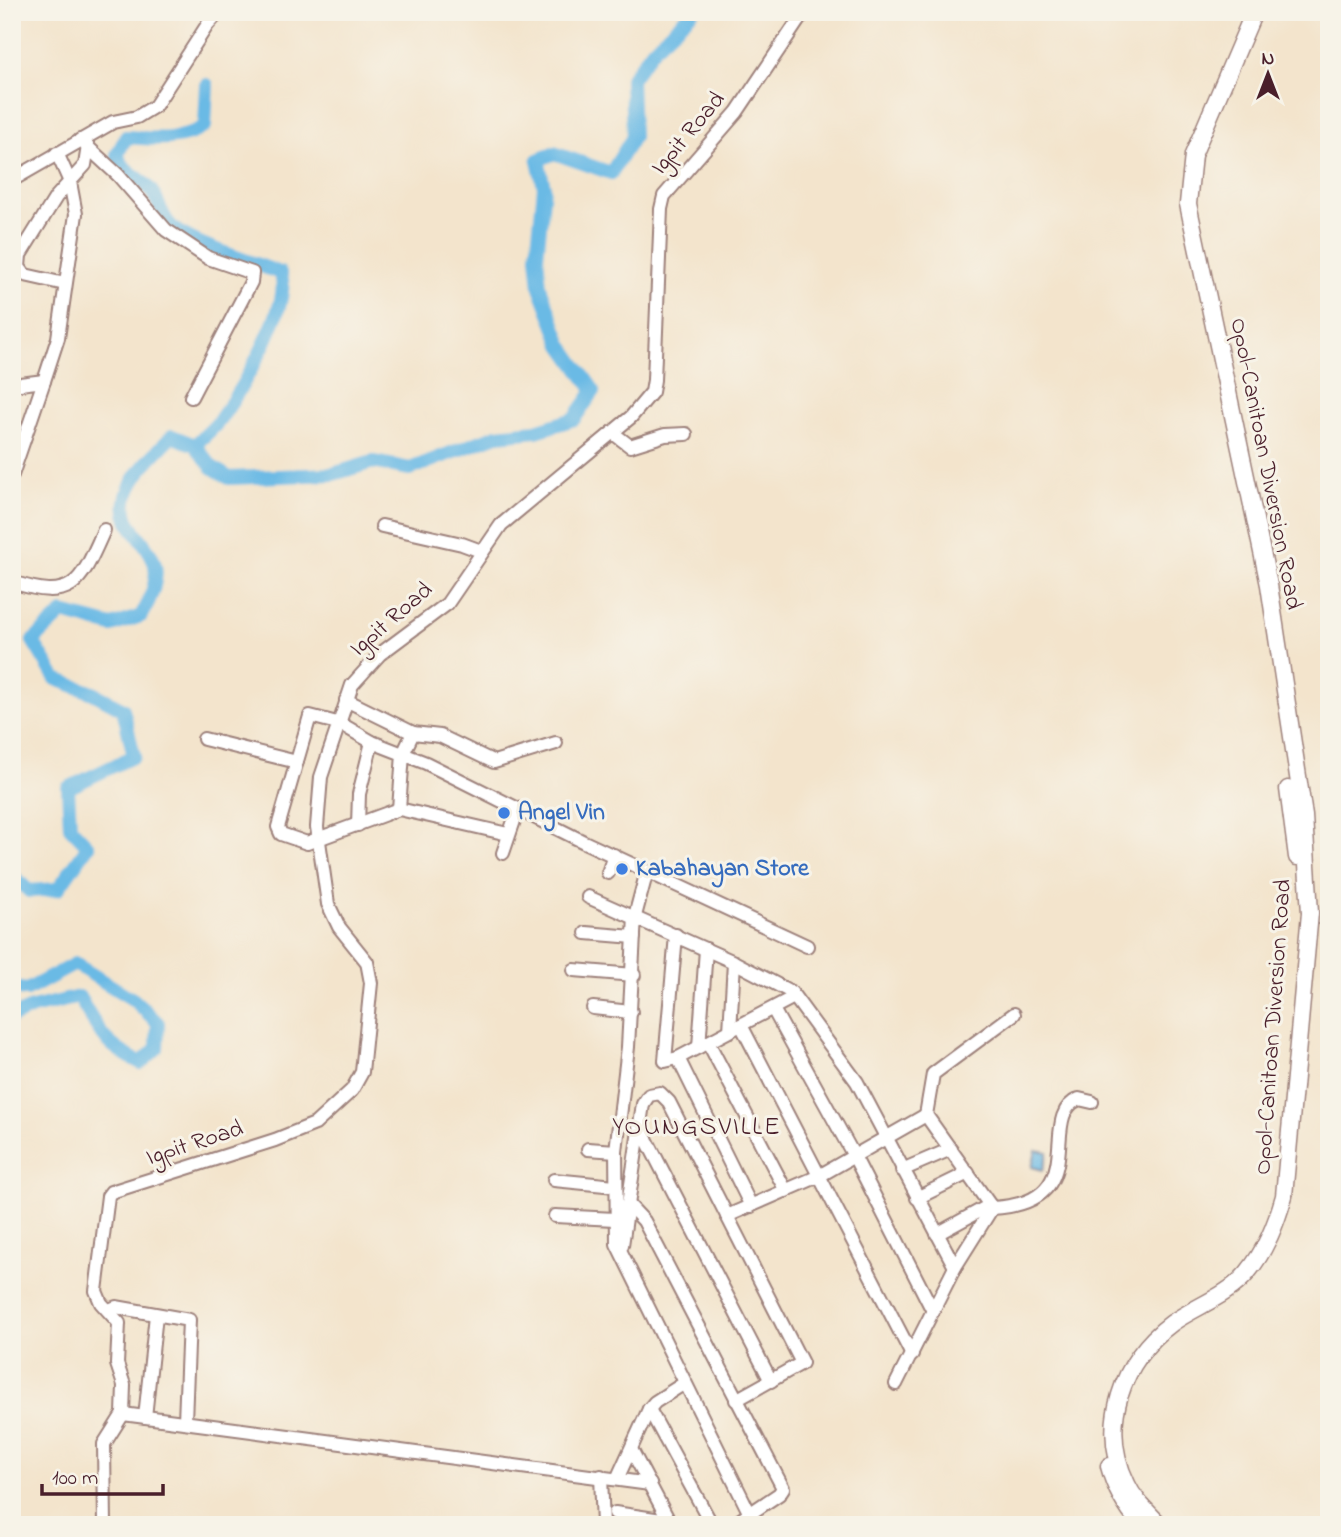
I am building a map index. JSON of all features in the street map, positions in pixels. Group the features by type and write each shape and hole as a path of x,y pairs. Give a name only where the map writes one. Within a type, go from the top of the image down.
{"main road":[{"name":"Opol-Canitoan Diversion Road","path":"1141,1525 1129,1512 1118,1492 1110,1468 1105,1436 1107,1399 1125,1358 1150,1329 1167,1315 1215,1289 1242,1264 1256,1246 1265,1226 1275,1194 1300,918 1300,881 1292,816 1258,588 1179,204 1177,180 1182,156 1244,12"},
{"name":"Opol-Canitoan Diversion Road","path":"1160,1525 1139,1503 1119,1466 1114,1424 1117,1400 1127,1374 1152,1340 1246,1274 1274,1230 1284,1196 1310,913 1304,816 1269,585 1188,204 1193,155 1254,12"}],"street":[{"path":"12,180 57,153 84,143 113,122 137,117 155,106 208,24 219,12"},
{"name":"Igpit Road","path":"109,1310 98,1298 96,1285 111,1192 275,1140 315,1124 344,1099 362,1072 372,983 370,971 339,927 328,904 317,840 321,777 352,685 380,654 447,604 481,551 507,520 613,433 640,408 652,391 661,209 667,190 720,133 761,80 804,12"},
{"path":"65,284 25,275 19,267 20,255 56,197 85,165 84,143"},
{"path":"84,143 118,175 166,230 208,258 252,272 251,282 191,397"},
{"path":"12,475 58,338 73,246 76,214 70,182 57,153"},
{"path":"12,385 44,381"},
{"path":"613,433 630,446 665,435 685,434"},
{"path":"382,526 462,544 481,551"},
{"path":"12,582 38,590 57,592 71,586 87,569 104,530"},
{"path":"346,700 413,733 440,736 494,762 556,743"},
{"path":"508,834 399,809 317,840 302,843 287,838 278,830 310,716 341,723 372,742 403,754 807,946"},
{"path":"399,809 403,754 413,733"},
{"path":"204,739 297,762"},
{"path":"358,825 359,794 372,742"},
{"path":"503,853 518,809"},
{"path":"608,873 614,855"},
{"path":"648,871 635,916 634,975 623,1113 616,1151 615,1219 620,1255 750,1514"},
{"path":"588,897 635,916 786,987 850,1070 955,1267"},
{"path":"586,933 634,937"},
{"path":"676,935 664,1059 667,1062 794,997"},
{"path":"706,949 703,1044 786,1191"},
{"path":"734,962 735,1028 819,1176 912,1355"},
{"path":"574,970 634,975"},
{"path":"593,1008 631,1012"},
{"path":"773,1009 854,1156 933,1311"},
{"path":"991,1206 926,1115 933,1074 1014,1014"},
{"path":"678,1058 751,1206"},
{"path":"620,1255 639,1125 646,1099 655,1093 664,1096 802,1363 736,1400"},
{"path":"937,1234 991,1206 1023,1204 1047,1188 1056,1171 1066,1109 1079,1099 1092,1102"},
{"path":"727,1216 819,1176 926,1115"},
{"path":"639,1125 771,1381"},
{"path":"588,1149 616,1151"},
{"path":"902,1170 951,1149"},
{"path":"917,1198 968,1173"},
{"path":"554,1180 615,1185"},
{"path":"628,1204 644,1221 783,1488 779,1494 733,1525"},
{"path":"896,1384 955,1267 991,1206"},
{"path":"555,1216 615,1219"},
{"path":"104,1525 104,1444 123,1414 124,1385 117,1364 119,1323 109,1310 116,1307 185,1319 190,1323 185,1421"},
{"path":"145,1417 156,1315"},
{"path":"617,1479 649,1409 683,1384"},
{"path":"649,1409 712,1525"},
{"path":"123,1414 650,1484"},
{"path":"632,1451 669,1523"},
{"path":"601,1476 603,1525"},
{"path":"615,1513 669,1523"}],"water":[{"path":"1036,1150 1048,1152 1043,1170 1032,1167"}],"waterway":[{"path":"12,875 29,891 58,889 88,846 70,827 68,788 134,756 123,709 93,693 56,679 33,641 63,613 112,626 141,616 153,588 155,566 149,551 129,523 125,506 130,488 140,471 172,436 195,445 212,467 229,478 333,474 373,462 410,469 497,435 536,431 574,419 594,391 562,345 540,287 537,256 544,187 538,160 554,153 611,173 633,137 631,79 654,48 692,12"},
{"path":"195,445 219,421 262,348 279,305 282,287 280,273 206,246 180,233 167,221 150,189 127,169 117,155 126,137 177,137 205,126 207,85"},
{"path":"12,988 27,990 75,964 134,1000 158,1023 157,1048 141,1063 118,1050 98,1029 79,997 32,1008 12,1017"}],"place":[{"name":"Angel Vin","path":"504,813"},
{"name":"Kabahayan Store","path":"622,869"}],"district":[{"name":"YOUNGSVILLE","path":"697,1128"}]}
